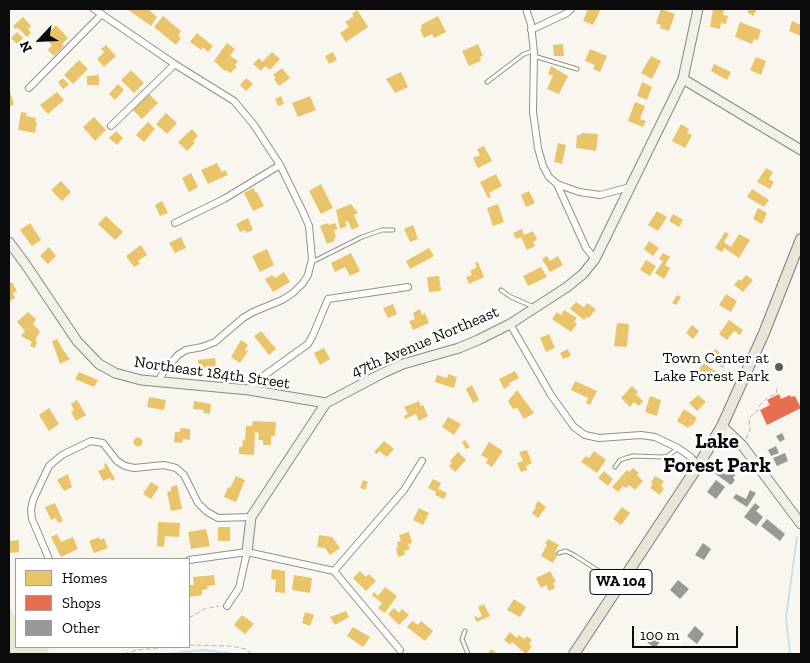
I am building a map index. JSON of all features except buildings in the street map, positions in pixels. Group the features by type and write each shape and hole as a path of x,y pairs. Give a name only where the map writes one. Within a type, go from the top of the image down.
{"main road":[{"name":"WA 104","path":"574,654 698,466 722,426 764,333 801,239"}],"street":[{"path":"94,9 234,101 254,125 280,165 303,212 311,242 311,262 308,275 293,293 282,300 252,312 215,342 186,350 178,355 164,371 158,382"},
{"path":"526,9 531,30 533,53 533,112 538,148 548,177 557,184 579,192 600,195 632,186"},
{"path":"531,30 567,13 571,9"},
{"name":"47th Avenue Northeast","path":"227,606 240,588 251,517 326,403 396,367 459,348 510,324 567,287 583,274 595,260 683,79 698,9"},
{"path":"29,88 102,14"},
{"path":"111,126 175,64"},
{"path":"683,79 801,150"},
{"path":"175,223 224,200 280,165"},
{"path":"557,184 586,248 595,260"},
{"name":"Northeast 184th Street","path":"9,242 26,264 77,341 99,364 115,372 141,380 249,390 326,403"},
{"path":"249,390 262,377 308,344 328,299 408,287"},
{"path":"510,324 550,395 574,427 585,435 599,438 641,435 655,437 678,448 698,466"},
{"path":"722,426 742,445 801,524"},
{"path":"49,558 32,519 33,500 49,466 62,455 90,441 103,443 117,461 125,466 134,468 164,465 176,468 184,475 198,503 218,518 251,517"},
{"path":"334,571 404,490 422,461"},
{"path":"190,560 247,552 334,571 400,650"}],"lane":[{"path":"487,82 524,54 533,53 577,69"},
{"path":"311,262 362,237 382,230 393,230"},
{"path":"501,290 510,297 535,308"},
{"path":"615,467 620,460 626,458 633,456 668,456 678,448"},
{"path":"559,553 566,551 574,555 620,585"},
{"path":"465,631 462,639 468,654"}],"path":[{"path":"745,439 750,430 749,418 766,399 777,393 776,387"},
{"path":"190,617 204,609 227,606"},
{"path":"190,645 231,646 246,649 252,654"},
{"path":"124,654 137,650 158,648"}],"green space":[{"path":"9,606 15,617 15,648 49,648 47,654 9,654"}],"waterway":[{"path":"790,654 786,617 797,537"},
{"path":"167,654 204,650 234,654"}],"place":[{"name":"Town Center at Lake Forest Park","path":"779,367"}],"district":[{"name":"Lake Forest Park","path":"717,454"}]}
